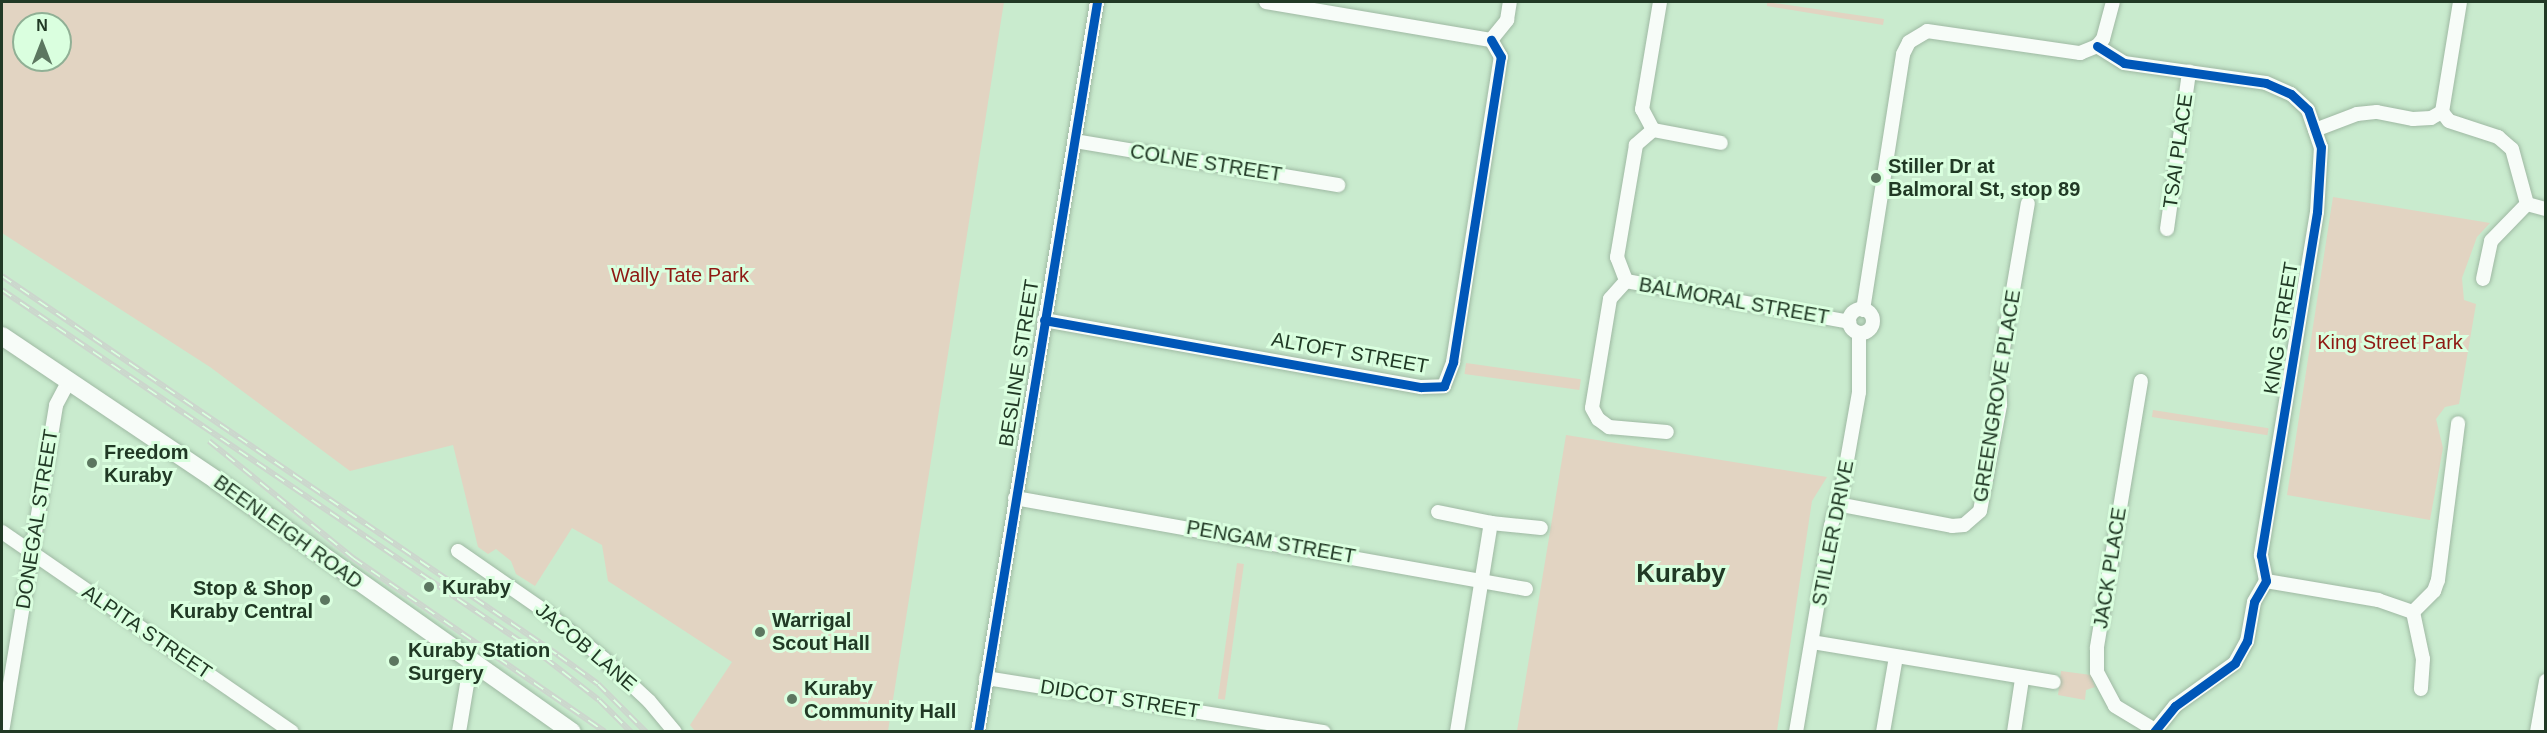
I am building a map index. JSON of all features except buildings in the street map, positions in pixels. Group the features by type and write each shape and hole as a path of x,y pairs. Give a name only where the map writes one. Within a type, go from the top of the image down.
{"main road":[{"name":"BEENLEIGH ROAD","path":"2,336 216,480 572,732"}],"street":[{"name":"BESLINE STREET","path":"978,732 1097,2"},
{"path":"1266,2 1491,40 1507,20 1510,2"},
{"path":"1660,2 1642,109 1653,130 1721,143"},
{"path":"1863,310 1903,54 1913,29 2080,54 2097,46 2113,2"},
{"path":"2460,2 2442,112 2449,121 2498,137 2512,149 2528,204"},
{"name":"ALTOFT STREET","path":"1044,320 1277,358 1421,387 1444,386 1453,362 1501,57 1491,40"},
{"name":"KING STREET","path":"2097,46 2124,63 2266,83 2291,94 2308,110 2321,147 2322,174 2261,555 2266,581"},
{"name":"TSAI PLACE","path":"2167,229 2189,72"},
{"path":"2315,130 2357,114 2377,112 2413,119 2431,118 2442,112"},
{"name":"BALMORAL STREET","path":"1653,130 1636,146 1617,257 1626,281 1854,328"},
{"name":"COLNE STREET","path":"1075,141 1338,185"},
{"name":"GREENGROVE PLACE","path":"1837,504 1952,526 1964,525 1980,511 2000,405 1999,372 2028,203"},
{"path":"2528,204 2546,209"},
{"path":"2483,279 2491,241 2528,204"},
{"path":"1626,281 1610,299 1592,408 1598,419 1609,427 1667,432"},
{"path":"1863,310 1871,315 1872,325 1854,328 1853,312 1863,310"},
{"name":"STILLER DRIVE","path":"1796,732 1859,392 1854,328"},
{"name":"DONEGAL STREET","path":"2,732 56,405 69,381"},
{"name":"JACK PLACE","path":"2141,381 2097,648 2097,672 2115,706 2155,731"},
{"path":"2413,612 2434,591 2438,580 2458,423"},
{"name":"PENGAM STREET","path":"1015,498 1417,567 1481,583 1526,589"},
{"path":"1438,512 1491,523 1541,528"},
{"path":"1457,732 1491,523"},
{"name":"ALPITA STREET","path":"2,532 292,732"},
{"name":"JACOB LANE","path":"458,551 546,612 610,663 675,732"},
{"path":"2155,731 2175,706 2235,663 2247,641 2254,602 2266,581 2378,600 2413,612"},
{"path":"2413,612 2423,659 2421,689"},
{"path":"1812,642 2022,679 2054,682"},
{"path":"1883,732 1896,657"},
{"path":"459,732 467,684 480,668"},
{"name":"DIDCOT STREET","path":"986,678 1324,732"},
{"path":"2014,732 2022,679"},
{"path":"2537,732 2546,681"}],"green space":[{"name":"Wally Tate Park","path":"2,2 1004,2 888,731 695,731 690,725 732,662 608,581 602,545 572,528 535,586 516,574 511,561 496,549 488,554 478,547 453,445 350,471 210,367 2,233"},
{"path":"1767,2 1884,19 1883,25 1767,6"},
{"name":"King Street Park","path":"2333,197 2490,223 2477,237 2462,278 2464,300 2476,304 2459,404 2445,407 2436,419 2443,448 2430,520 2287,495"},
{"path":"1466,363 1581,379 1579,390 1464,374"},
{"path":"2153,410 2269,428 2267,435 2152,417"},
{"path":"1566,435 1827,477 1812,501 1777,731 1517,731"},
{"path":"1237,563 1244,564 1225,700 1218,699"},
{"path":"2061,671 2091,675 2095,687 2086,690 2085,700 2058,695"}],"railway":[{"path":"2,276 558,655 598,684 646,732"},
{"path":"2,290 545,658 599,700 631,732"},
{"path":"209,441 353,558 605,732"}],"cycle path":[{"path":"978,732 1097,2"},
{"path":"1044,320 1421,387 1444,386 1453,362 1501,57 1491,40"},
{"path":"2097,46 2124,63 2266,83 2291,94 2308,110 2321,147 2317,212 2261,555 2266,581 2254,602 2247,641 2235,663 2175,706 2154,732"}],"place":[{"name":"Stiller Dr at Balmoral St, stop 89","path":"1876,178"},
{"name":"Freedom Kuraby","path":"92,463"},
{"name":"Kuraby","path":"429,587"},
{"name":"Stop & Shop Kuraby Central","path":"325,600"},
{"name":"Warrigal Scout Hall","path":"760,632"},
{"name":"Kuraby Station Surgery","path":"394,661"},
{"name":"Kuraby Community Hall","path":"792,699"}],"district":[{"name":"Kuraby","path":"1681,574"}]}
